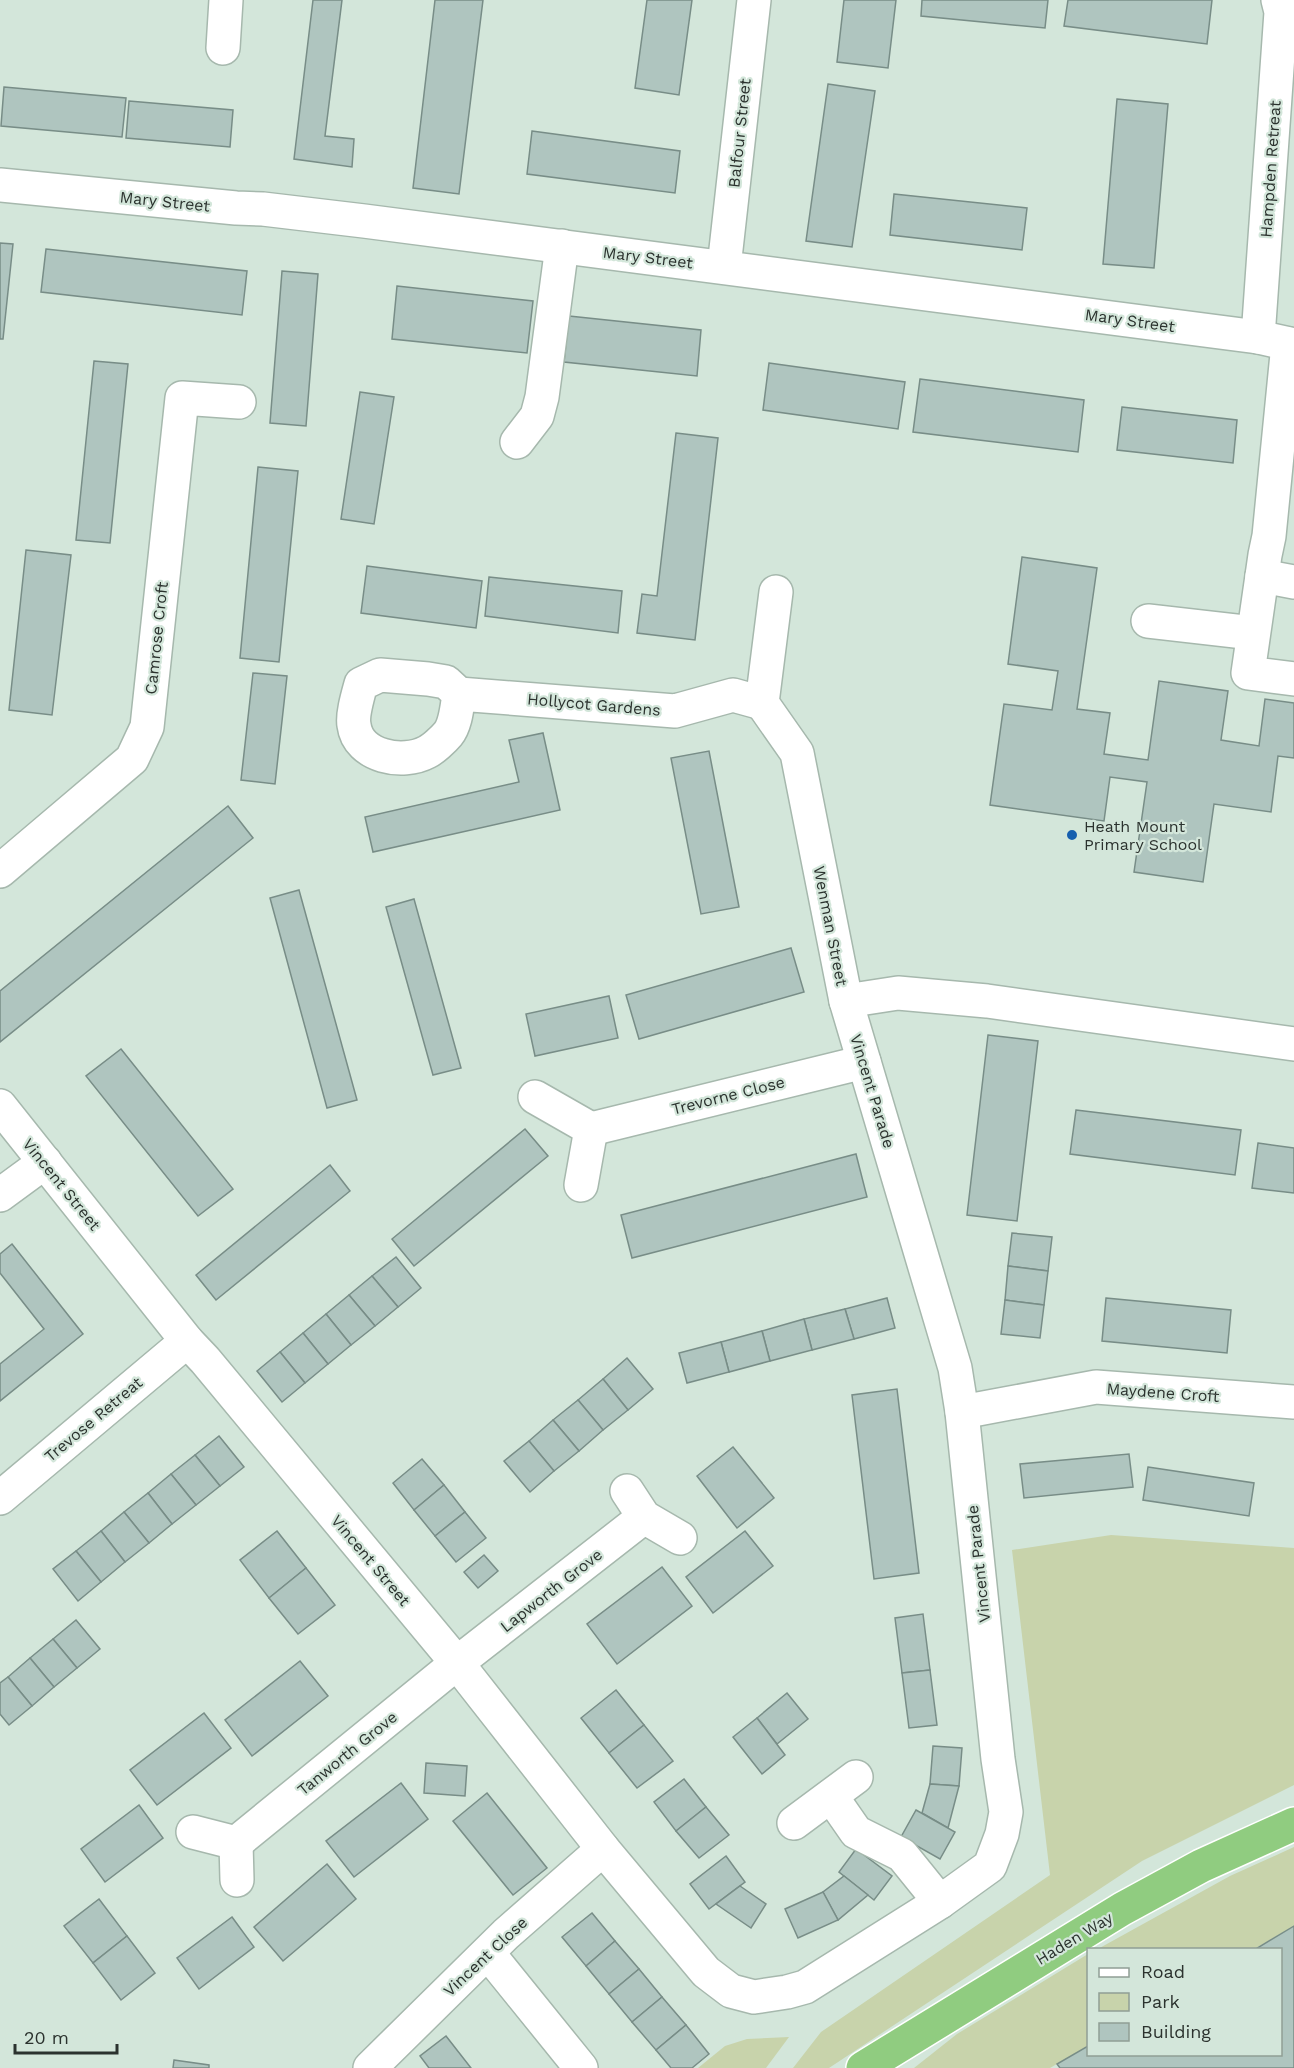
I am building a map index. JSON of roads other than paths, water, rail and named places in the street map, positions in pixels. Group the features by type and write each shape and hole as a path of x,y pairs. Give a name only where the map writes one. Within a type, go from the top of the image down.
{"highway":[{"name":"Haden Way","path":"863,2068 1122,1909 1201,1866 1294,1824"}],"street":[{"path":"223,48 226,0"},
{"name":"Balfour Street","path":"724,267 754,0"},
{"name":"Hampden Retreat","path":"1278,0 1281,12 1280,342 1269,536 1248,673 1294,679"},
{"name":"Mary Street","path":"0,185 263,209 724,267 1280,342"},
{"path":"517,442 537,416 542,397 562,246"},
{"name":"Camrose Croft","path":"0,871 132,759 147,727 182,398 239,402"},
{"path":"1262,576 1294,582"},
{"path":"762,703 776,592"},
{"path":"1148,621 1254,633"},
{"name":"Hollycot Gardens","path":"459,694 675,711 733,695 762,703"},
{"name":"Wenman Street","path":"762,703 797,753 846,1001 898,993 987,1001 1294,1044"},
{"name":"Vincent Parade","path":"754,1997 805,1987 940,1902 990,1866 1002,1834 1006,1812 998,1759 962,1412 955,1368 846,1001"},
{"name":"Trevorne Close","path":"591,1129 864,1062"},
{"path":"535,1097 591,1129 581,1185"},
{"name":"Vincent Street","path":"0,1106 187,1341 457,1663 603,1849 706,1972 731,1991 754,1997"},
{"path":"0,1195 45,1162"},
{"name":"Trevose Retreat","path":"0,1498 187,1341"},
{"name":"Maydene Croft","path":"962,1412 1096,1386 1294,1402"},
{"name":"Lapworth Grove","path":"457,1663 635,1504 680,1538"},
{"name":"Tanworth Grove","path":"236,1843 457,1663"},
{"path":"794,1823 844,1787 856,1832 902,1855 940,1902"},
{"path":"193,1832 236,1843 237,1881"},
{"name":"Vincent Close","path":"370,2068 506,1934 603,1849"},
{"path":"488,1953 581,2068"}],"place":[{"name":"Heath Mount Primary School","path":"1072,835"}]}
